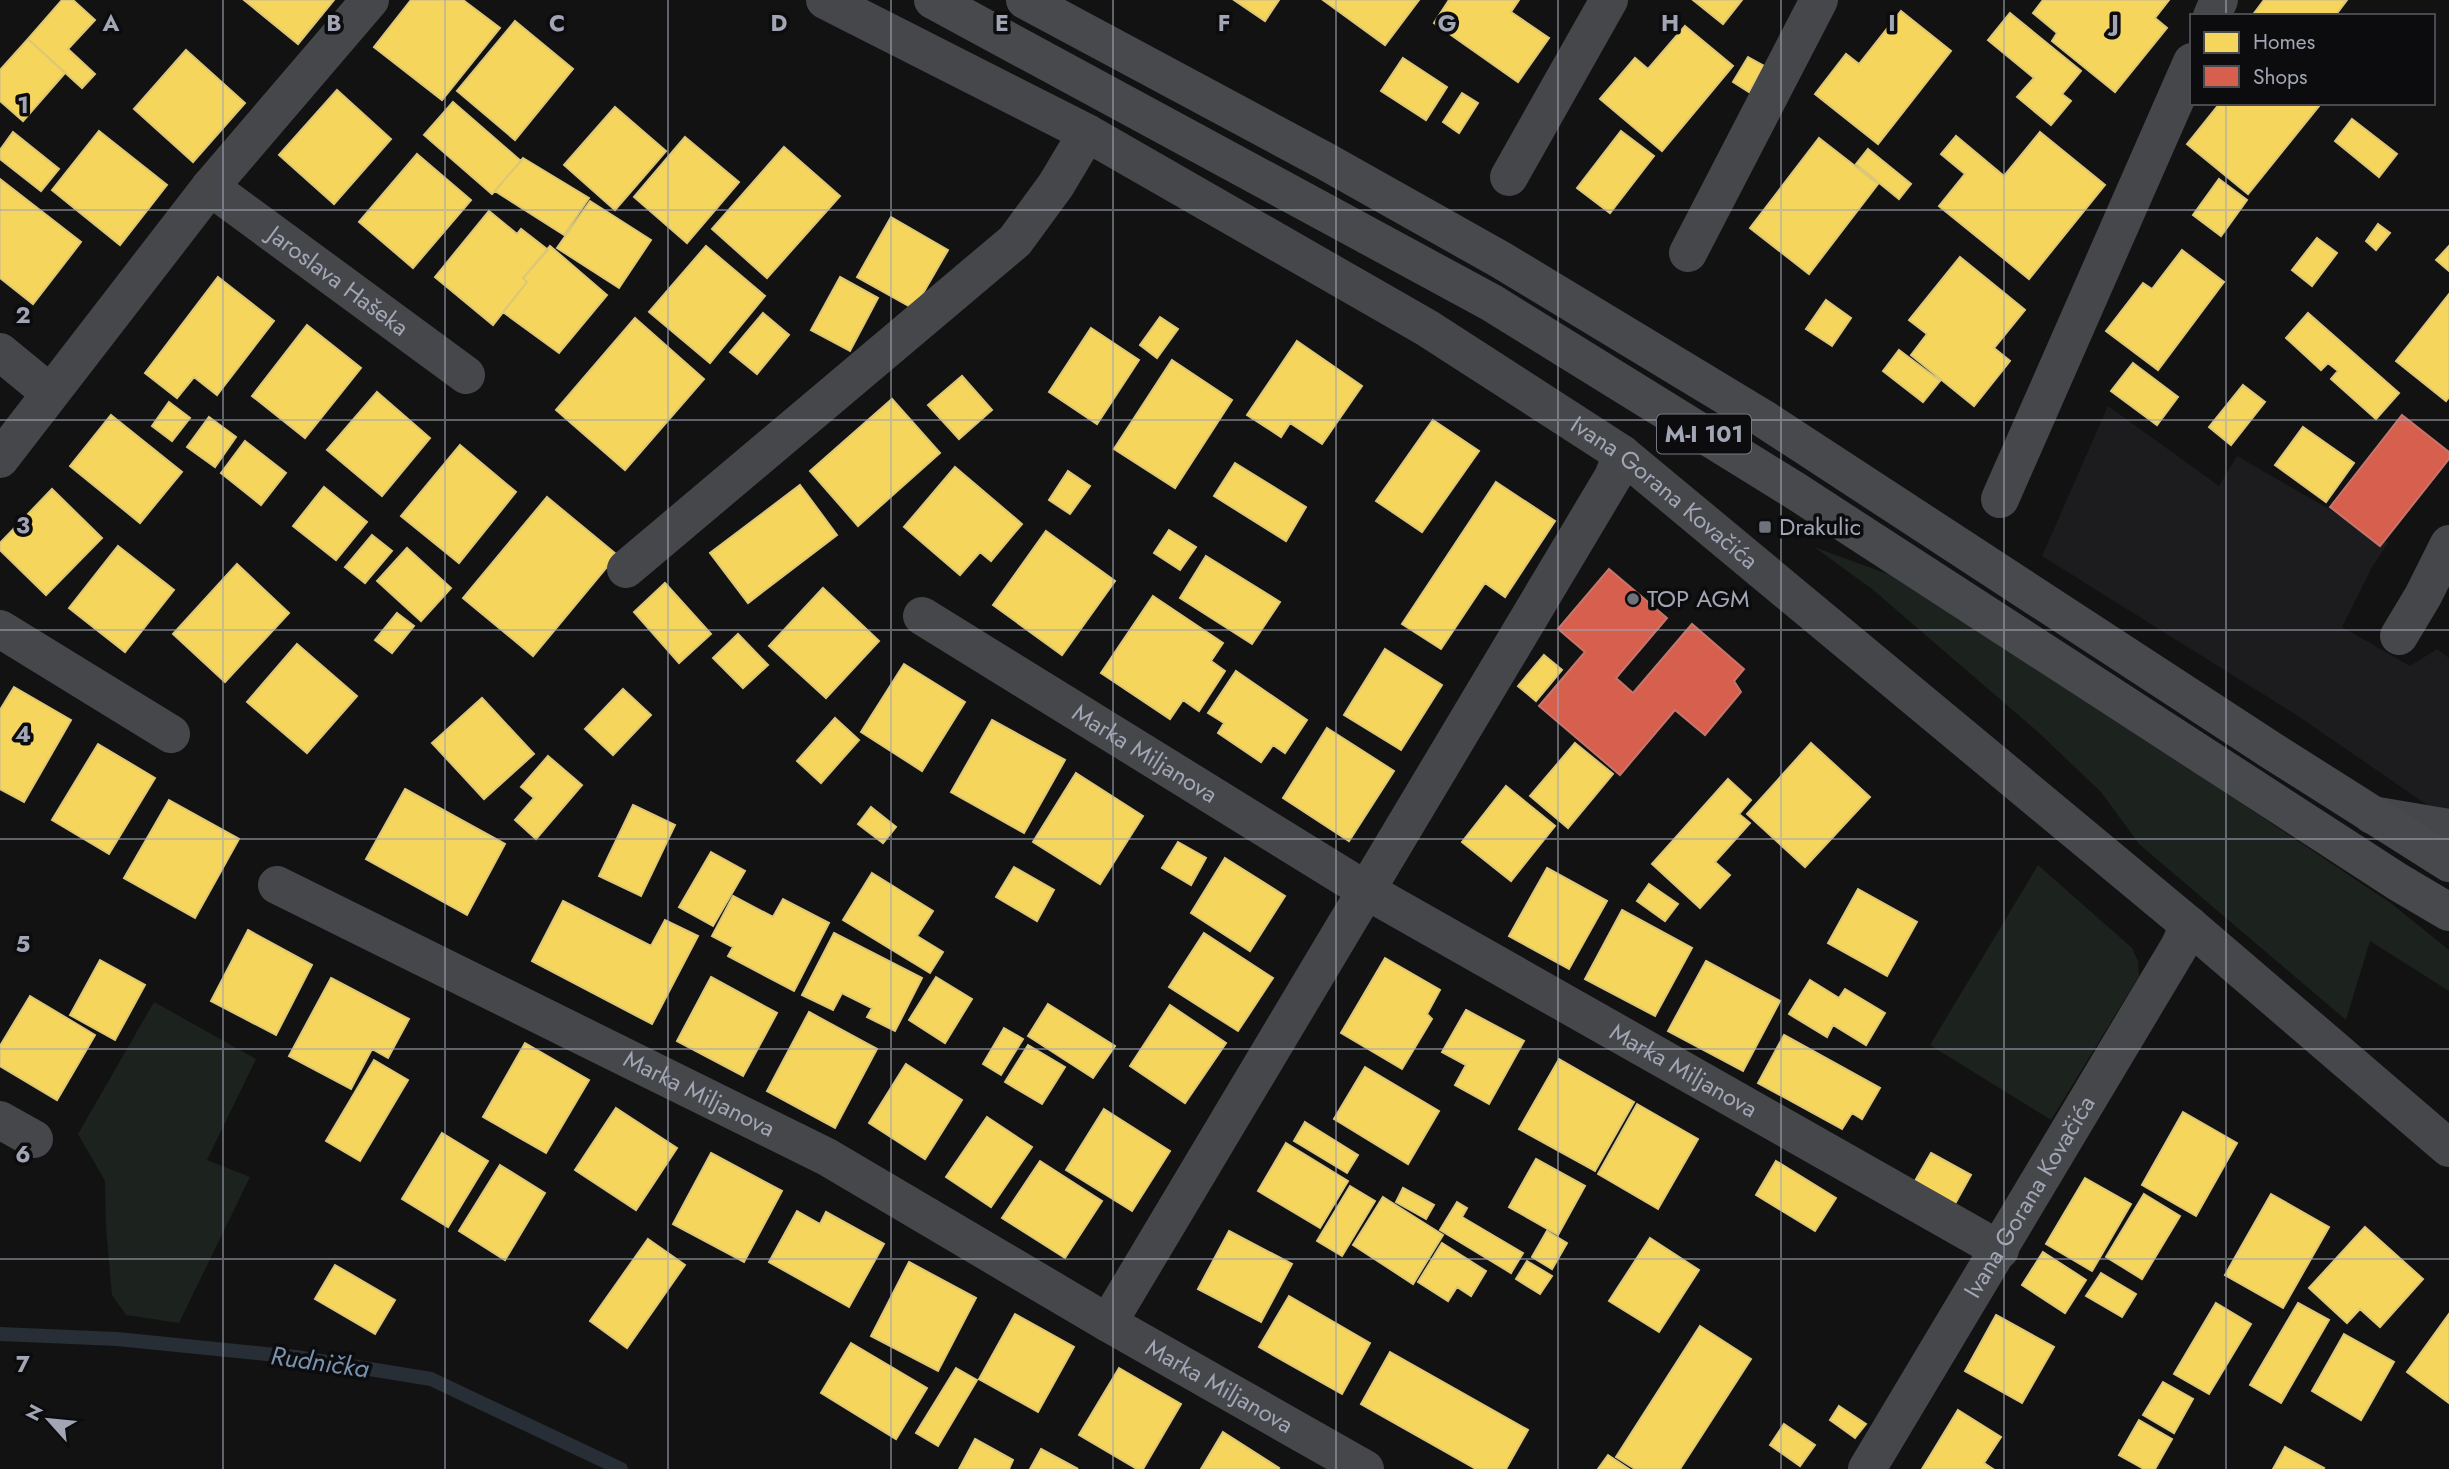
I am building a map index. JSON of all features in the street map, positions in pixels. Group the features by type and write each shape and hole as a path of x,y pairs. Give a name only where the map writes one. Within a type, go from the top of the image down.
{"main road":[{"name":"M-I 101","path":"933,0 1492,303 1794,490 2398,882 2449,912"},
{"name":"M-I 101","path":"1025,0 1325,161 1501,260 1728,397 2449,863"}],"street":[{"path":"0,459 211,187 370,0"},
{"name":"Ivana Gorana Kovačića","path":"825,0 1087,133 1427,328 1622,454 2189,925 2449,1148"},
{"path":"1688,253 1819,0"},
{"path":"1509,177 1602,3"},
{"path":"2000,499 2190,67"},
{"path":"626,569 1015,241 1056,185 1087,133"},
{"name":"Jaroslava Hašeka","path":"211,187 466,375"},
{"path":"0,352 50,393"},
{"path":"1108,1324 1613,477 1622,454"},
{"path":"2399,636 2449,544"},
{"name":"Marka Miljanova","path":"922,617 1367,891 2000,1250"},
{"path":"0,629 171,734"},
{"path":"2372,815 2449,828"},
{"name":"Marka Miljanova","path":"277,885 827,1157 1108,1324 1365,1469"},
{"name":"Ivana Gorana Kovačića","path":"1867,1469 2000,1250 2179,947 2189,925"},
{"path":"0,1120 34,1139"}],"shaded area":[{"path":"2108,406 2219,486 2237,456 2388,543 2372,567 2342,627 2410,666 2437,649 2449,658 2449,820 2295,714 2042,556"},
{"path":"1814,547 1912,583 2392,904 2449,950 2449,991 2370,941 2346,1020 2139,844 2101,792 2038,732 1872,589"},
{"path":"2038,865 2132,948 2138,961 2139,976 2051,1120 1930,1045"},
{"path":"154,1002 256,1059 207,1160 250,1177 179,1323 126,1315 112,1295 105,1181 78,1134"}],"building: Homes":[{"path":"62,0 73,0 95,20 68,49 95,74 82,88 28,39"},
{"path":"244,0 334,0 298,44"},
{"path":"411,0 463,0 500,28 442,100 374,47"},
{"path":"1234,0 1279,0 1265,21"},
{"path":"1323,0 1419,0 1385,45"},
{"path":"1449,0 1519,0 1511,12 1549,38 1518,82 1434,23"},
{"path":"1693,0 1742,0 1723,24"},
{"path":"2043,0 2169,0 2155,18 2167,28 2115,92 2052,41 2057,33 2033,13"},
{"path":"2264,0 2347,0 2336,14 2254,14"},
{"path":"1901,11 1951,51 1878,144 1815,94 1846,54 1859,64"},
{"path":"2010,13 2081,71 2062,94 2071,101 2051,125 2017,97 2034,78 1988,40"},
{"path":"515,21 573,69 515,140 457,91"},
{"path":"1685,26 1733,66 1662,151 1600,99 1635,58 1648,69"},
{"path":"28,39 65,73 23,121 0,101 0,70"},
{"path":"186,50 245,103 193,162 134,109"},
{"path":"1748,57 1764,66 1749,92 1733,82"},
{"path":"1403,58 1447,87 1426,120 1381,91"},
{"path":"337,90 391,139 334,204 279,155"},
{"path":"1462,93 1478,103 1459,133 1443,122"},
{"path":"453,102 521,161 492,194 424,135"},
{"path":"2218,105 2319,106 2248,194 2187,144"},
{"path":"615,107 666,151 615,210 564,165"},
{"path":"2352,119 2397,154 2379,177 2335,141"},
{"path":"99,131 167,185 120,245 52,190"},
{"path":"1621,131 1654,156 1610,213 1577,188"},
{"path":"13,132 59,169 41,191 0,159 0,150"},
{"path":"2040,132 2105,185 2029,279 1939,206 1965,174 1941,154 1956,136 2004,176"},
{"path":"685,137 739,182 687,243 634,197"},
{"path":"1819,138 1878,184 1809,274 1750,228"},
{"path":"784,147 840,196 767,278 712,229"},
{"path":"1868,149 1911,184 1899,199 1856,164"},
{"path":"417,154 471,200 413,268 359,222"},
{"path":"523,158 589,198 564,235 495,191"},
{"path":"0,179 81,242 33,304 0,278"},
{"path":"2219,179 2247,200 2221,236 2193,215"},
{"path":"590,201 651,240 619,288 557,248"},
{"path":"489,211 517,234 521,229 548,250 523,278 527,282 493,325 435,277"},
{"path":"891,217 948,250 914,309 857,277"},
{"path":"2378,224 2390,233 2376,250 2366,241"},
{"path":"2317,238 2337,253 2312,286 2292,270"},
{"path":"550,246 607,295 559,353 503,312 527,282 523,278"},
{"path":"706,246 765,296 710,363 649,312"},
{"path":"2449,246 2449,271 2436,260"},
{"path":"2182,250 2224,282 2158,370 2106,331 2143,283 2152,289"},
{"path":"1960,257 2025,310 1994,348 2010,361 1974,406 1911,355 1927,334 1909,320"},
{"path":"218,277 274,321 217,395 194,377 177,398 145,373"},
{"path":"840,277 878,298 850,351 811,330"},
{"path":"2449,294 2449,397 2446,401 2396,361"},
{"path":"1826,300 1851,318 1832,346 1806,329"},
{"path":"763,313 789,335 757,374 730,352"},
{"path":"2308,313 2399,393 2376,419 2331,379 2338,371 2328,363 2321,370 2286,338"},
{"path":"1160,317 1178,329 1157,358 1140,345"},
{"path":"635,318 704,379 625,470 556,410"},
{"path":"307,325 361,368 305,438 252,396"},
{"path":"1091,328 1139,360 1097,424 1049,392"},
{"path":"1297,341 1362,386 1322,444 1290,423 1281,437 1247,415"},
{"path":"1899,350 1940,381 1923,402 1883,371"},
{"path":"1172,360 1232,400 1175,488 1114,449"},
{"path":"2133,363 2178,397 2157,425 2111,391"},
{"path":"962,376 992,410 959,439 928,405"},
{"path":"2243,385 2265,402 2231,445 2209,427"},
{"path":"377,392 430,438 382,496 327,450"},
{"path":"892,399 940,453 858,526 810,471"},
{"path":"169,402 190,418 172,441 152,426"},
{"path":"111,415 182,472 140,523 70,466"},
{"path":"209,417 236,437 215,467 187,447"},
{"path":"1433,420 1479,451 1422,532 1376,501"},
{"path":"2303,427 2354,463 2326,502 2275,465"},
{"path":"245,441 286,473 261,505 221,473"},
{"path":"460,445 516,492 459,563 401,516"},
{"path":"1235,463 1306,507 1286,541 1214,496"},
{"path":"955,467 1022,524 991,561 980,552 960,575 904,527"},
{"path":"1068,471 1090,486 1070,514 1049,500"},
{"path":"1496,482 1555,521 1505,597 1485,583 1441,649 1402,624"},
{"path":"800,485 837,535 748,603 710,553"},
{"path":"324,487 367,522 336,560 293,526"},
{"path":"52,489 102,538 46,595 0,550 0,543"},
{"path":"547,497 617,555 533,656 463,598"},
{"path":"1169,530 1196,547 1180,570 1154,553"},
{"path":"1046,531 1115,581 1062,655 993,605"},
{"path":"372,535 392,551 365,583 345,567"},
{"path":"118,546 174,590 125,652 69,608"},
{"path":"407,548 451,588 421,621 377,581"},
{"path":"1206,556 1280,602 1252,644 1180,598"},
{"path":"237,564 289,613 225,682 173,634"},
{"path":"665,583 711,634 679,663 634,612"},
{"path":"823,588 879,641 826,698 769,646"},
{"path":"1153,596 1223,643 1211,661 1225,671 1199,711 1183,700 1170,719 1101,673"},
{"path":"397,613 414,626 392,653 375,640"},
{"path":"738,634 768,665 743,688 713,658"},
{"path":"297,644 357,696 307,753 247,702"},
{"path":"1385,649 1442,685 1401,750 1344,715"},
{"path":"1544,655 1562,670 1536,701 1518,686"},
{"path":"904,664 965,702 922,771 861,732"},
{"path":"1236,671 1307,720 1285,753 1273,745 1261,762 1218,733 1224,723 1208,713"},
{"path":"14,687 71,720 24,802 0,789 0,710"},
{"path":"623,689 651,715 613,755 585,729"},
{"path":"482,698 534,754 484,799 432,743"},
{"path":"835,718 859,740 821,783 797,761"},
{"path":"992,720 1065,760 1024,833 951,792"},
{"path":"1327,728 1394,771 1349,841 1283,798"},
{"path":"1575,743 1613,774 1568,828 1530,796"},
{"path":"1811,743 1870,797 1805,867 1747,814"},
{"path":"98,744 155,778 109,854 52,820"},
{"path":"548,756 582,785 536,839 515,820 534,798 521,787"},
{"path":"1076,773 1143,816 1100,884 1033,842"},
{"path":"1728,779 1751,800 1739,814 1750,823 1715,862 1730,875 1700,908 1652,864"},
{"path":"1506,786 1555,826 1511,881 1462,842"},
{"path":"405,789 505,844 467,915 366,859"},
{"path":"169,800 239,839 195,918 124,878"},
{"path":"633,805 675,825 641,896 599,876"},
{"path":"871,807 896,827 883,843 858,824"},
{"path":"1178,842 1206,858 1191,885 1162,868"},
{"path":"711,852 745,871 713,926 679,907"},
{"path":"1225,858 1285,896 1250,951 1191,913"},
{"path":"1014,867 1054,890 1037,921 996,897"},
{"path":"1547,868 1607,901 1569,969 1509,936"},
{"path":"872,873 933,911 917,936 943,952 930,973 843,920"},
{"path":"1649,884 1678,904 1665,921 1637,901"},
{"path":"1858,889 1917,922 1887,976 1828,943"},
{"path":"733,896 773,917 783,899 829,923 794,991 728,956 733,947 712,936"},
{"path":"563,901 651,946 665,920 698,936 652,1024 532,961"},
{"path":"1622,910 1692,948 1655,1016 1585,979"},
{"path":"248,930 312,965 276,1035 211,1001"},
{"path":"834,933 922,978 895,1031 867,1017 872,1008 842,993 833,1010 802,995"},
{"path":"1204,933 1273,978 1238,1031 1169,987"},
{"path":"1385,958 1440,990 1427,1014 1432,1019 1402,1069 1341,1033"},
{"path":"100,960 145,985 115,1040 70,1015"},
{"path":"1706,961 1780,1001 1743,1071 1668,1031"},
{"path":"711,977 777,1013 743,1076 677,1041"},
{"path":"936,977 972,999 945,1043 909,1020"},
{"path":"331,978 409,1019 388,1058 372,1049 351,1089 289,1056"},
{"path":"1810,980 1839,998 1845,989 1885,1013 1866,1045 1833,1025 1827,1037 1789,1014"},
{"path":"30,996 95,1035 57,1100 0,1066 0,1046"},
{"path":"1048,1004 1115,1046 1093,1078 1028,1036"},
{"path":"1170,1005 1226,1043 1185,1103 1130,1066"},
{"path":"1466,1010 1524,1041 1489,1104 1455,1085 1466,1065 1442,1052"},
{"path":"809,1012 877,1049 835,1128 767,1091"},
{"path":"1004,1028 1023,1039 1001,1075 983,1064"},
{"path":"1784,1035 1880,1088 1862,1119 1852,1113 1842,1129 1758,1083"},
{"path":"525,1043 589,1080 546,1153 483,1117"},
{"path":"1028,1045 1065,1067 1042,1104 1005,1082"},
{"path":"1559,1059 1634,1102 1595,1171 1519,1129"},
{"path":"374,1060 408,1080 360,1161 326,1141"},
{"path":"906,1064 962,1100 925,1159 869,1123"},
{"path":"1365,1067 1439,1111 1408,1164 1334,1119"},
{"path":"1637,1104 1698,1139 1658,1209 1598,1174"},
{"path":"616,1108 677,1148 636,1210 575,1170"},
{"path":"1104,1109 1170,1151 1132,1211 1066,1170"},
{"path":"2183,1112 2237,1143 2196,1216 2142,1185"},
{"path":"987,1117 1032,1147 991,1207 946,1177"},
{"path":"1305,1122 1358,1155 1347,1173 1294,1141"},
{"path":"442,1133 488,1161 448,1227 402,1199"},
{"path":"1286,1143 1348,1181 1320,1228 1258,1191"},
{"path":"711,1153 782,1191 744,1262 673,1224"},
{"path":"1931,1153 1971,1175 1955,1204 1915,1181"},
{"path":"1536,1159 1585,1186 1558,1235 1509,1207"},
{"path":"1040,1161 1102,1201 1065,1258 1002,1218"},
{"path":"1776,1161 1836,1198 1815,1231 1756,1195"},
{"path":"500,1165 545,1193 505,1260 459,1231"},
{"path":"2085,1178 2131,1204 2092,1271 2046,1244"},
{"path":"1350,1186 1375,1201 1342,1256 1317,1241"},
{"path":"1403,1188 1434,1205 1426,1219 1396,1202"},
{"path":"2144,1194 2180,1216 2142,1279 2106,1257"},
{"path":"2271,1194 2329,1227 2283,1308 2225,1275"},
{"path":"1383,1197 1443,1235 1413,1284 1353,1245"},
{"path":"1457,1202 1467,1208 1462,1217 1523,1253 1511,1273 1440,1230"},
{"path":"797,1211 820,1224 826,1212 884,1244 849,1307 769,1262"},
{"path":"2365,1227 2423,1279 2380,1327 2360,1309 2347,1323 2309,1288"},
{"path":"1229,1231 1292,1264 1261,1322 1198,1289"},
{"path":"1547,1231 1567,1243 1552,1269 1532,1257"},
{"path":"1650,1238 1699,1270 1659,1332 1609,1301"},
{"path":"648,1239 685,1265 627,1348 590,1321"},
{"path":"1442,1243 1486,1271 1471,1296 1457,1287 1448,1301 1418,1282"},
{"path":"2043,1252 2086,1280 2065,1313 2022,1285"},
{"path":"1527,1261 1552,1276 1540,1294 1516,1279"},
{"path":"909,1262 976,1298 938,1371 871,1336"},
{"path":"335,1265 395,1300 375,1334 315,1299"},
{"path":"2101,1273 2136,1294 2122,1317 2086,1296"},
{"path":"1289,1296 1370,1343 1342,1394 1259,1347"},
{"path":"2216,1303 2251,1324 2209,1394 2174,1374"},
{"path":"2298,1303 2329,1320 2281,1403 2250,1385"},
{"path":"1015,1314 1074,1347 1038,1412 979,1379"},
{"path":"2449,1314 2449,1403 2407,1372"},
{"path":"1996,1315 2054,1347 2022,1403 1965,1371"},
{"path":"1700,1326 1751,1359 1680,1469 1635,1469 1616,1457"},
{"path":"2344,1334 2394,1362 2361,1420 2312,1391"},
{"path":"851,1343 927,1388 896,1439 821,1393"},
{"path":"1390,1352 1528,1430 1506,1469 1476,1469 1361,1404"},
{"path":"956,1368 977,1380 938,1446 916,1433"},
{"path":"1119,1368 1181,1404 1143,1469 1137,1469 1079,1435"},
{"path":"2163,1382 2193,1399 2174,1433 2143,1415"},
{"path":"1839,1406 1866,1424 1855,1438 1830,1420"},
{"path":"1958,1410 2001,1437 1984,1463 1993,1469 1922,1469"},
{"path":"2139,1420 2172,1439 2155,1469 2144,1469 2119,1455"},
{"path":"1784,1424 1815,1445 1800,1466 1770,1445"},
{"path":"1223,1432 1279,1468 1201,1469"},
{"path":"975,1439 1013,1460 1009,1469 959,1469"},
{"path":"2285,1447 2324,1468 2273,1469"},
{"path":"1041,1449 1078,1469 1030,1469"},
{"path":"1608,1455 1629,1469 1598,1469"}],"building: Shops":[{"path":"2402,415 2449,452 2449,459 2380,546 2330,507"},
{"path":"1609,569 1667,618 1616,678 1633,693 1692,624 1744,669 1734,681 1741,692 1705,735 1675,710 1620,775 1539,706 1585,652 1558,629"}],"waterway":[{"name":"Rudnička","path":"0,1334 117,1339 296,1357 431,1379 621,1469"}],"place":[{"name":"Drakulic","path":"1765,527"},
{"name":"TOP AGM","path":"1633,599"}]}
